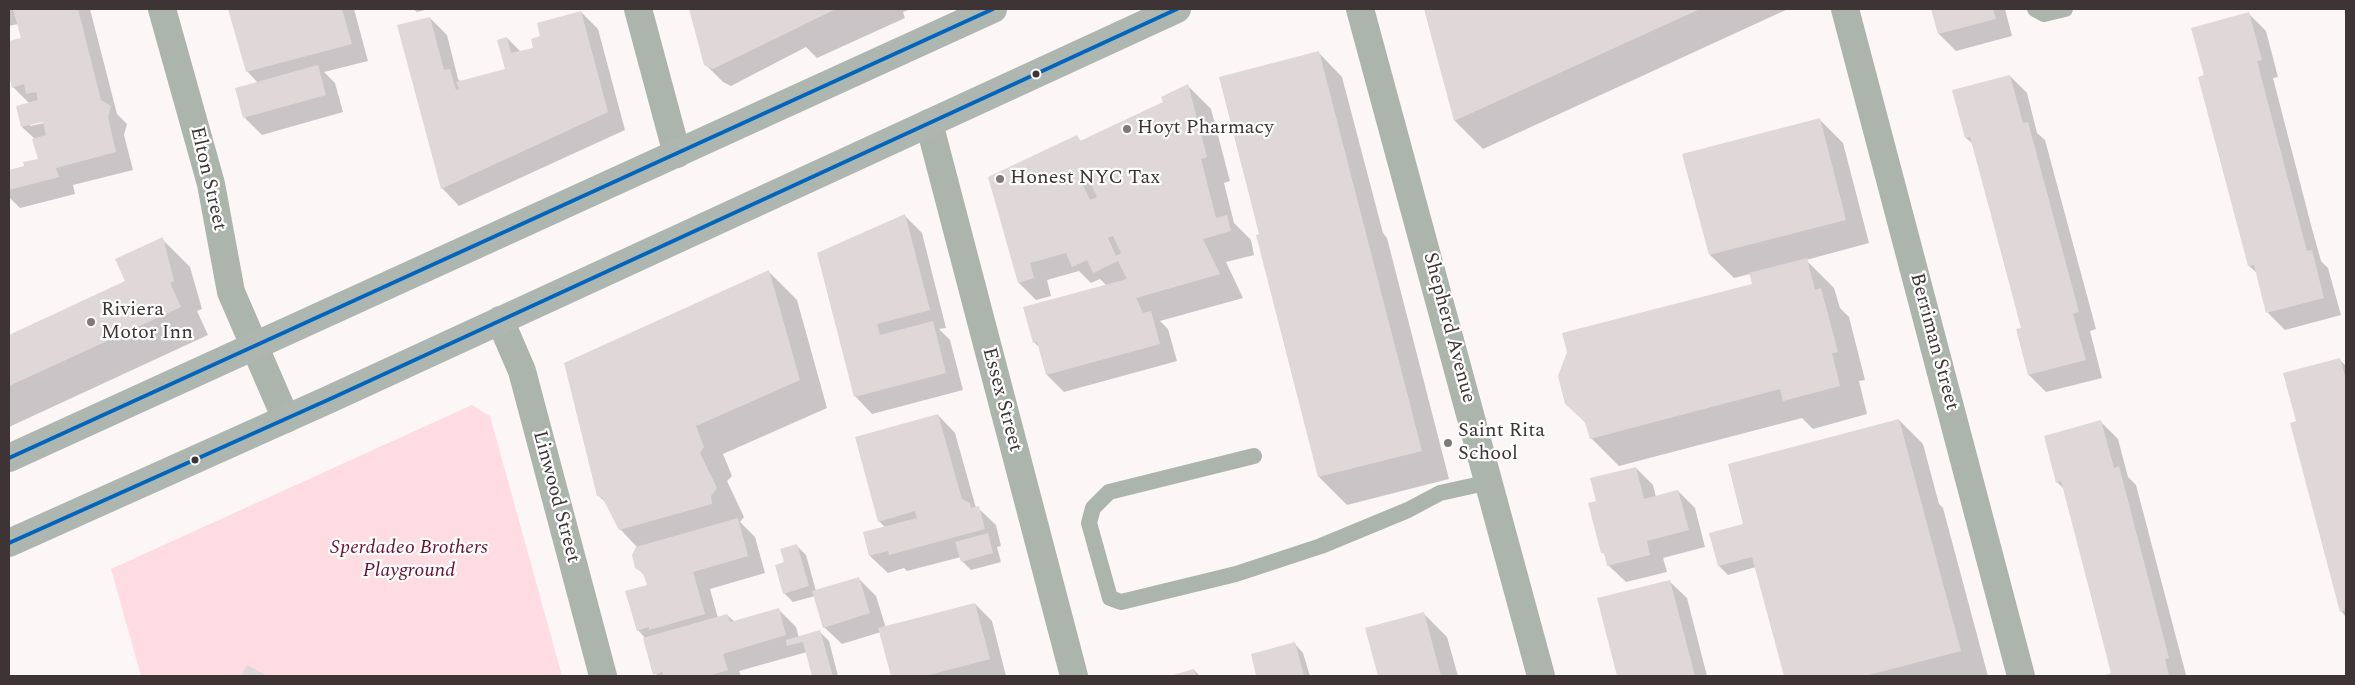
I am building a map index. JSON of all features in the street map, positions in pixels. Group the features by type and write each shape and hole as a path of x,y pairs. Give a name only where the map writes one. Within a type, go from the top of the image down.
{"main road":[{"path":"9,458 993,9"},
{"path":"9,543 1177,9"}],"street":[{"name":"Elton Street","path":"162,9 211,184 231,292 286,418"},
{"path":"638,9 677,154"},
{"name":"Shepherd Avenue","path":"1360,9 1490,482 1541,676"},
{"name":"Berriman Street","path":"1845,9 2022,676"},
{"name":"Essex Street","path":"929,123 1074,676"},
{"name":"Linwood Street","path":"500,320 522,371 603,676"}],"lane":[{"path":"2035,9 2044,14 2065,9"},
{"path":"1254,456 1109,492 1093,508 1089,523 1110,598 1121,602 1236,574 1321,546 1408,510 1440,493 1490,482"}],"green space":[{"name":"Sperdadeo Brothers Playground","path":"472,405 490,416 562,676 141,676 111,569"}],"building":[{"path":"13,9 78,9 101,100 111,106 108,117 116,152 56,168 59,177 9,190 9,170 24,166 23,162 38,159 32,139 46,135 43,122 21,127 16,106 38,100 36,92 26,94 24,84 12,88 9,75 9,41 21,38"},
{"path":"228,9 342,9 352,44 246,72"},
{"path":"689,9 836,9 713,69 704,65"},
{"path":"1424,9 1700,9 1454,121"},
{"path":"1931,9 1993,9 1996,19 1938,34"},
{"path":"581,11 608,112 441,189 397,25 430,17 444,70 450,69 456,90 459,89 456,82 505,69 497,40 507,37 511,53 533,48 531,39 540,36 537,23"},
{"path":"2249,12 2262,60 2257,61 2295,206 2307,251 2312,250 2324,298 2266,313 2254,265 2248,266 2198,77 2204,75 2191,28"},
{"path":"1319,51 1422,451 1318,477 1256,235 1259,234 1219,77"},
{"path":"318,65 326,95 243,118 235,88"},
{"path":"2010,75 2023,123 2028,122 2079,312 2073,314 2086,360 2028,375 2016,329 2021,328 1991,215 1970,137 1965,138 1952,90"},
{"path":"1188,84 1207,157 1201,159 1216,218 1227,215 1231,231 1203,239 1220,274 1136,298 1143,313 1151,311 1160,344 1046,375 1037,342 1033,343 1023,307 1127,279 1118,261 1093,273 1087,260 1072,267 1066,253 1030,263 1034,278 1018,283 988,177 1077,135 1080,141 1163,102 1161,97","holes":["1089,180 1097,197 1090,200 1082,183","1113,236 1121,253 1116,256 1108,238"]},
{"path":"1820,118 1846,220 1709,255 1682,154"},
{"path":"905,214 930,310 877,324 880,335 933,321 946,373 854,397 817,253"},
{"name":"Riviera Motor Inn","path":"163,237 174,281 170,283 181,307 9,386 9,335 125,281 115,259"},
{"path":"1807,258 1815,290 1821,288 1838,352 1832,353 1840,386 1783,401 1780,389 1590,439 1585,422 1565,404 1558,376 1567,352 1562,333 1752,284 1749,273"},
{"path":"769,270 800,380 696,426 704,447 700,453 717,488 711,496 712,504 619,530 602,497 597,496 564,363"},
{"path":"2340,358 2346,380 2346,610 2340,612 2290,423 2296,421 2283,373"},
{"path":"938,414 962,499 970,503 971,508 979,506 985,529 889,555 888,551 869,556 863,532 917,518 915,511 878,522 855,437"},
{"path":"1899,419 1961,651 1865,676 1784,676 1752,557 1718,566 1709,533 1743,524 1728,464"},
{"path":"2101,420 2114,468 2119,466 2169,658 2165,659 2169,676 2105,675 2111,673 2061,481 2056,483 2044,436"},
{"path":"1636,467 1644,499 1678,490 1689,530 1647,541 1650,555 1607,566 1604,553 1601,553 1588,503 1596,501 1590,478"},
{"path":"738,518 748,556 693,572 705,614 649,630 649,627 637,631 625,591 647,585 643,573 635,568 632,555 636,547"},
{"path":"988,533 993,553 961,562 955,542"},
{"path":"797,544 809,586 783,594 775,565 784,562 780,549"},
{"path":"859,577 870,613 823,628 812,591"},
{"path":"1670,580 1695,676 1617,676 1597,598"},
{"path":"975,603 990,659 925,676 891,676 878,628"},
{"path":"779,608 786,635 723,654 728,670 708,676 663,676 662,672 653,675 643,638 727,614 730,622"},
{"path":"1424,612 1441,676 1378,676 1365,628"},
{"path":"820,630 833,676 812,676 803,642 787,646 786,640"},
{"path":"1295,642 1304,675 1256,676 1251,654"},
{"path":"247,665 267,676 241,676"},
{"path":"1194,669 1196,676 1169,676"}],"transit line":[{"path":"9,458 993,9"},
{"path":"9,543 330,399 1177,9"}],"place":[{"name":"Hoyt Pharmacy","path":"1127,129"},
{"name":"Honest NYC Tax","path":"1000,179"},
{"name":"Riviera Motor Inn","path":"91,322"},
{"name":"Saint Rita School","path":"1448,443"}]}
